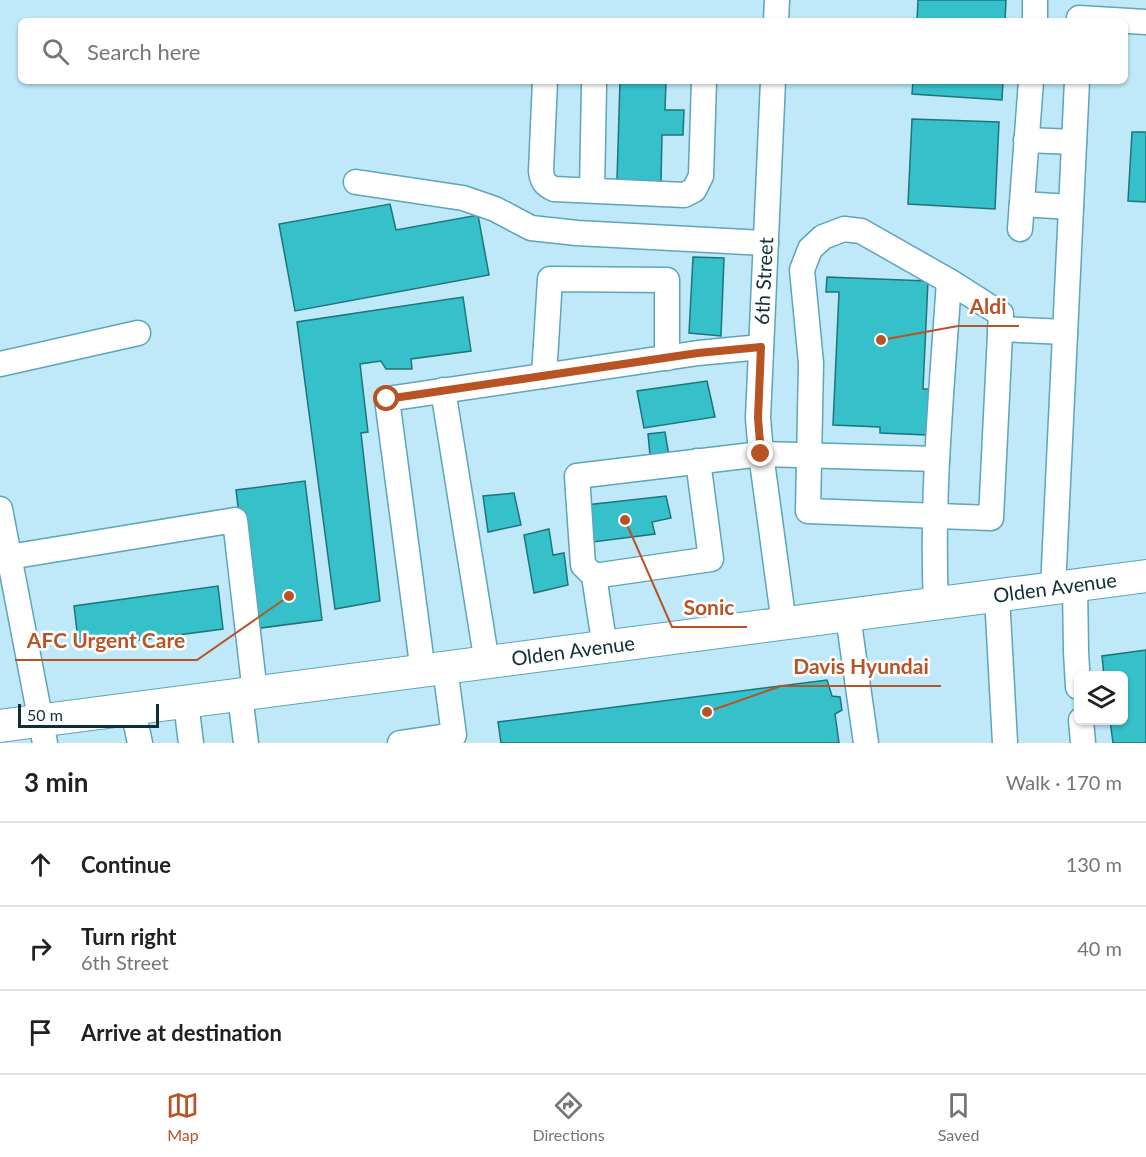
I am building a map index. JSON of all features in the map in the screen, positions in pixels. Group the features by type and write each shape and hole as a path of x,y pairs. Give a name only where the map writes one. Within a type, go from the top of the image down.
{"main road":[{"name":"Olden Avenue","path":"0,726 43,732 133,710 1146,576"}],"street":[{"path":"776,18 777,0"},
{"path":"1035,0 1035,18"},
{"path":"1080,13 1117,18"},
{"path":"1128,20 1146,22"},
{"path":"545,84 541,178 546,185 554,189 684,195 694,190 701,176 704,84"},
{"name":"6th Street","path":"774,84 758,418 784,624"},
{"path":"1020,229 1031,84"},
{"path":"1077,84 1065,332 1064,587 1076,651 1077,671"},
{"path":"592,190 594,86"},
{"path":"1026,140 1074,141"},
{"path":"356,182 463,198 495,209 531,228 577,233 766,243"},
{"path":"1022,204 1071,207"},
{"path":"844,229 861,231 949,281 1000,315 991,518 808,511 811,363 802,270 810,249 823,237 844,229"},
{"path":"544,376 550,279 667,280 667,358"},
{"path":"936,604 934,516 949,281"},
{"path":"1000,329 1065,332"},
{"path":"0,364 138,333"},
{"path":"412,742 455,739 434,670 387,399 667,358 761,347"},
{"path":"443,390 487,663"},
{"path":"605,648 594,576 584,565 577,476 761,454 937,459"},
{"path":"594,576 711,559 698,461"},
{"path":"0,509 43,732"},
{"path":"9,557 235,520 248,695 246,743"},
{"path":"998,596 1005,743"},
{"path":"848,616 866,743"},
{"path":"186,703 191,743"},
{"path":"133,710 140,743"},
{"path":"1081,725 1083,743"}],"building":[{"path":"918,0 1006,0 1005,18 917,18"},
{"path":"620,84 666,84 665,110 684,110 683,135 662,135 661,182 617,180"},
{"path":"913,84 1003,84 1002,100 912,94"},
{"path":"912,119 999,122 995,209 908,204"},
{"path":"1132,132 1146,132 1146,202 1128,201"},
{"path":"390,204 396,230 478,215 489,275 295,311 279,224"},
{"path":"693,257 724,258 721,336 689,333"},
{"path":"827,277 928,281 923,389 929,389 927,435 880,433 880,427 833,425 839,292 826,292"},
{"path":"463,297 471,351 411,359 412,369 386,369 381,361 360,364 368,432 361,433 380,601 335,609 297,322"},
{"path":"707,381 715,417 644,428 637,391"},
{"path":"665,432 670,462 651,466 648,434"},
{"path":"305,481 322,620 253,629 236,490"},
{"path":"514,493 521,525 488,532 483,496"},
{"path":"666,496 671,518 652,522 655,534 593,542 586,505"},
{"path":"549,529 553,555 564,553 568,585 534,593 524,535"},
{"path":"218,586 223,629 79,648 74,606"},
{"path":"1146,650 1146,743 1113,743 1111,725 1128,725 1128,671 1104,671 1102,656"},
{"path":"827,680 832,696 840,697 842,710 835,714 839,743 501,743 498,722"}],"place":[{"name":"Aldi","path":"881,340"},
{"name":"Sonic","path":"625,520"},
{"name":"AFC Urgent Care","path":"289,596"},
{"name":"Davis Hyundai","path":"707,712"}],"route":[{"path":"387,399 698,353 761,347 758,418 761,454"}]}
